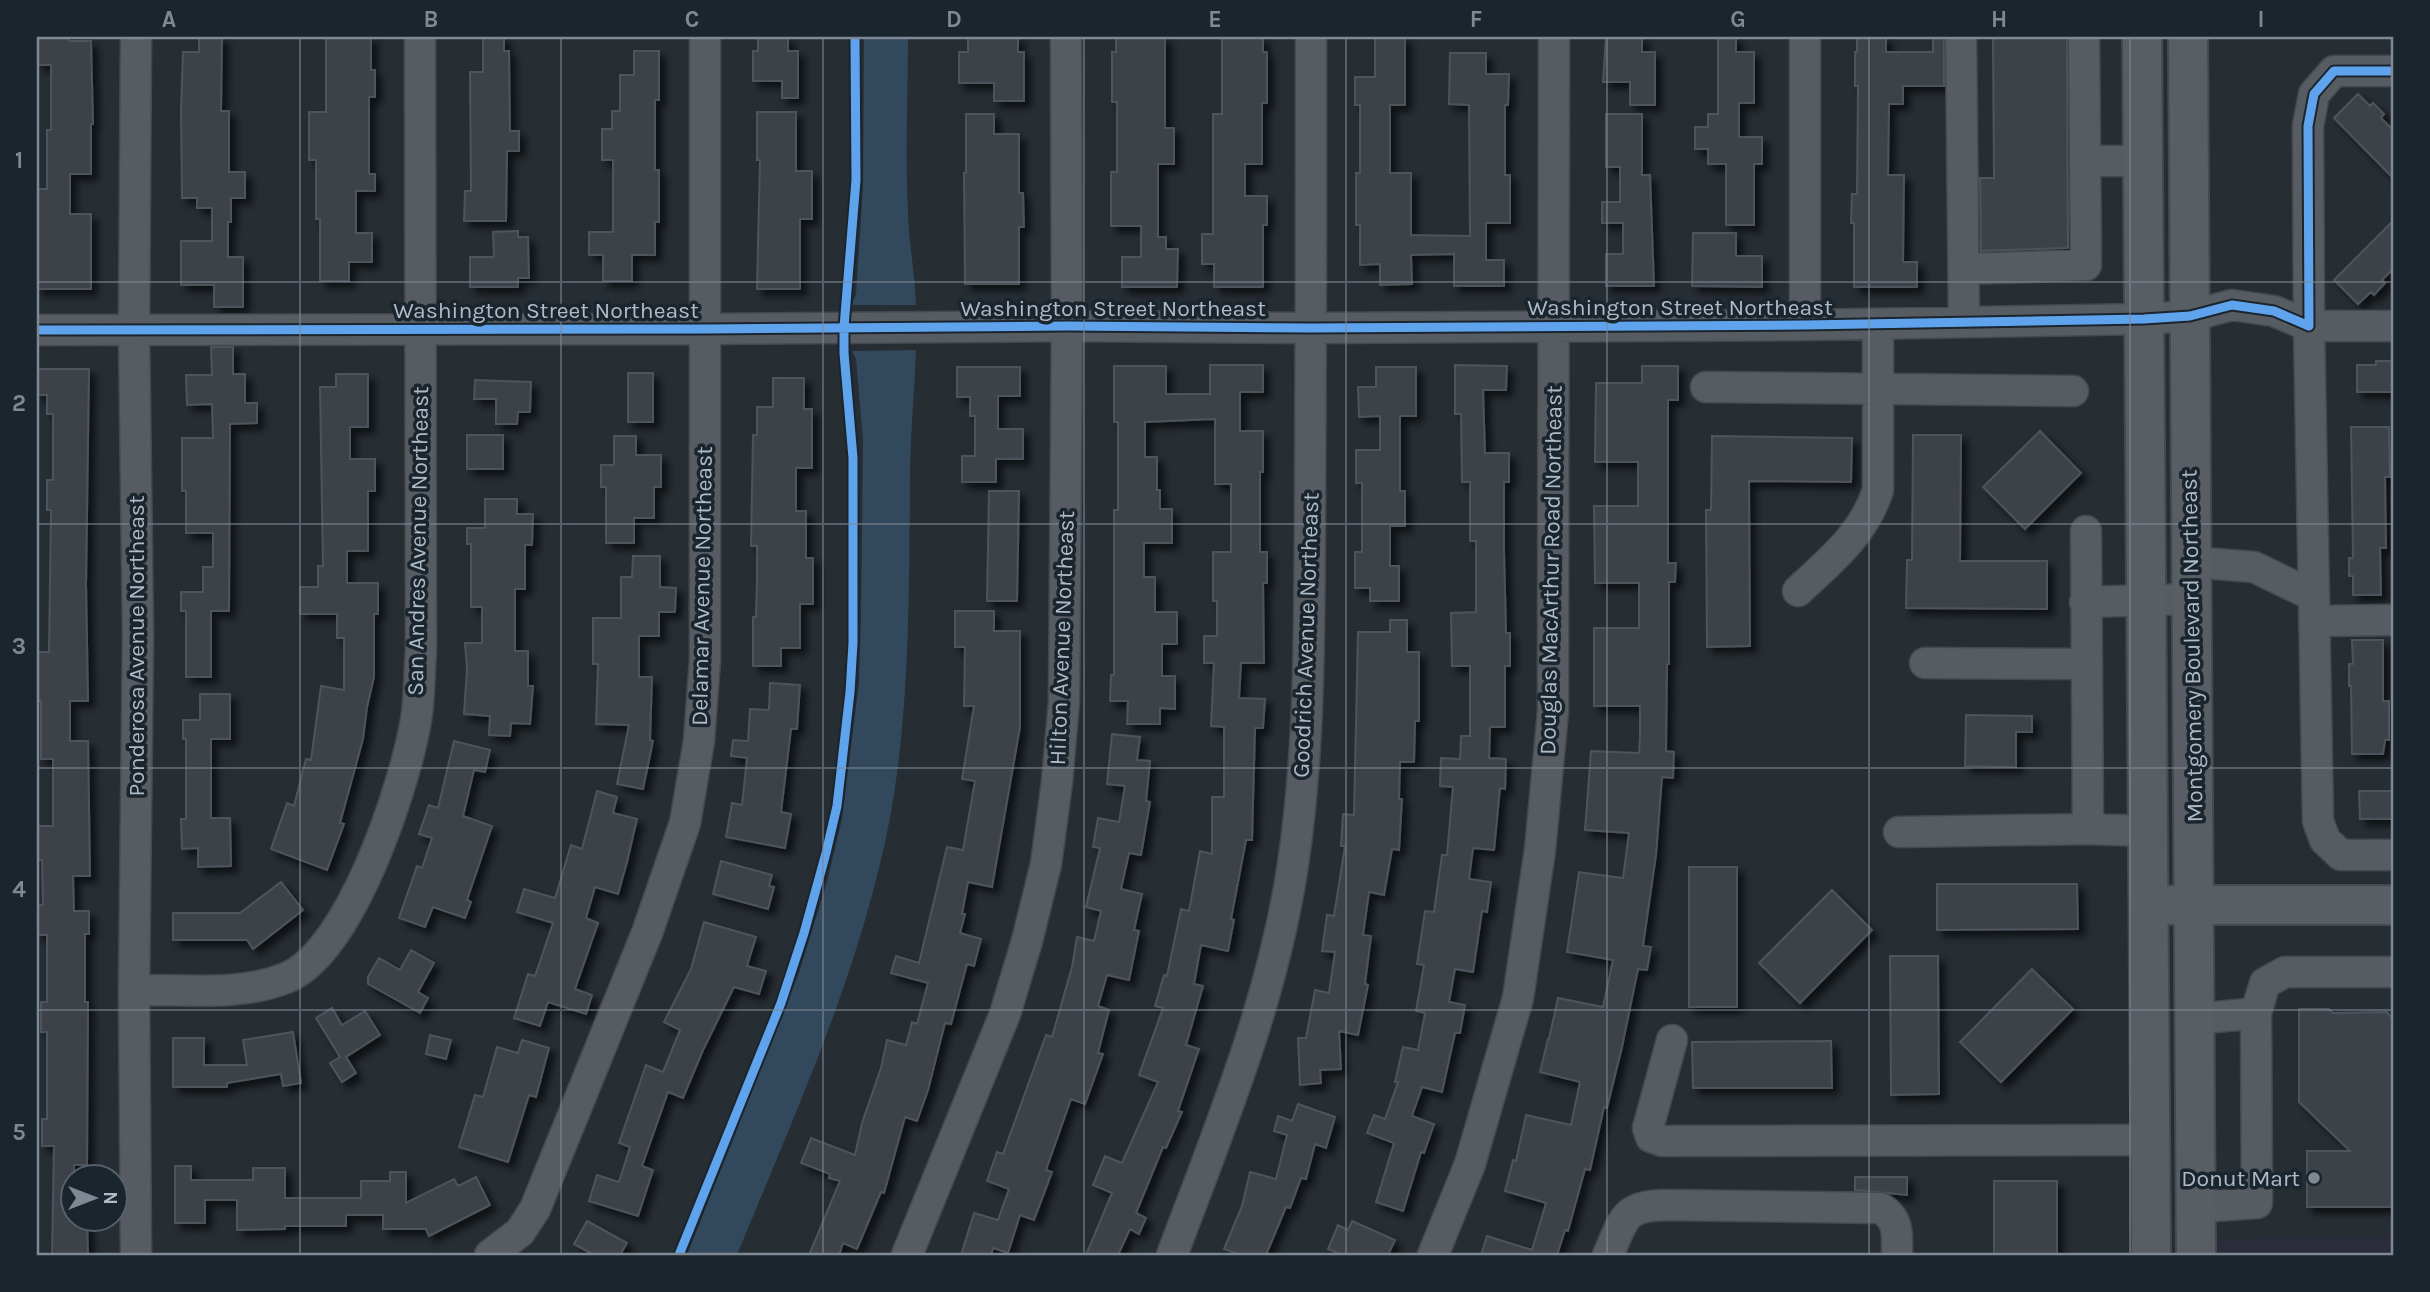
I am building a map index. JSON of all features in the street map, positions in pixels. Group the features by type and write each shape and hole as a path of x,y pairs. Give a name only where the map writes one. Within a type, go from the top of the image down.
{"main road":[{"name":"Montgomery Boulevard Northeast","path":"2142,37 2151,1255"},
{"name":"Montgomery Boulevard Northeast","path":"2188,37 2196,905 2196,1255"},
{"path":"2149,905 2393,905"}],"street":[{"name":"Ponderosa Avenue Northeast","path":"135,1255 134,990 138,635 134,330 136,37"},
{"name":"San Andres Avenue Northeast","path":"134,990 248,989 288,978 317,958 356,899 402,783 416,718 421,651 420,37"},
{"name":"Delamar Avenue Northeast","path":"490,1255 520,1232 536,1209 647,933 685,823 699,741 705,659 705,37"},
{"name":"Hilton Avenue Northeast","path":"907,1255 1005,1014 1046,864 1057,782 1064,701 1066,37"},
{"name":"Goodrich Avenue Northeast","path":"1172,1255 1248,1052 1276,954 1293,864 1308,728 1311,37"},
{"name":"Douglas MacArthur Road Northeast","path":"1433,1255 1470,1164 1518,998 1540,850 1553,711 1554,37"},
{"path":"1805,37 1805,325"},
{"path":"1961,37 1964,322"},
{"path":"1964,269 2086,265 2084,37"},
{"path":"2393,71 2334,71 2314,94 2308,126 2318,821 2325,840 2341,855 2393,855"},
{"path":"2086,161 2143,161"},
{"name":"Washington Street Northeast","path":"37,330 1805,325 2144,319 2190,316 2232,305 2274,311 2309,326"},
{"path":"1798,591 1851,541 1873,504 1878,489 1878,324"},
{"path":"2309,326 2393,326"},
{"path":"1706,387 2073,391"},
{"path":"2086,531 2088,829"},
{"path":"2191,562 2254,567 2314,609 2393,620"},
{"path":"2085,602 2192,600"},
{"path":"1925,663 2086,664"},
{"path":"1899,832 2088,829 2148,831"},
{"path":"2196,1210 2257,1203 2256,1013 2265,983 2285,972 2393,972"},
{"path":"2196,1019 2256,1013"},
{"path":"1672,1040 1648,1128 1651,1137 1662,1141 2150,1140"},
{"path":"1608,1255 1626,1215 1634,1208 1667,1205 1880,1208 1889,1213 1895,1221 1897,1255"}],"shaded area":[{"path":"864,37 908,37 907,190 916,328 910,459 907,650 897,777 877,875 844,986 737,1255 687,1255 799,973 827,882 842,819 859,683 861,619 863,440 856,359 853,353 853,301 856,295 863,187"},
{"path":"2393,1235 2393,1255 2213,1255 2214,1239"}],"pier":[{"path":"850,305 919,305 920,350 850,351"}],"building":[{"path":"38,37 69,37 69,41 91,41 91,174 70,174 70,214 91,214 91,289 37,289 37,189 47,189 47,130 51,130 51,65 38,65"},
{"path":"199,37 222,37 221,111 229,111 229,172 245,172 245,198 231,198 231,222 228,222 228,257 243,257 243,307 214,307 214,285 181,285 181,241 212,241 212,208 197,208 197,198 182,198 183,52 199,52"},
{"path":"326,37 371,37 371,70 375,70 375,97 369,97 369,174 375,174 375,191 356,191 356,233 372,233 372,262 349,262 349,281 320,281 320,219 316,219 316,160 309,160 309,112 326,112"},
{"path":"483,37 504,37 504,51 509,51 510,131 519,131 519,151 507,151 506,221 464,221 465,191 471,191 470,72 483,72"},
{"path":"758,37 788,37 788,51 798,51 798,98 782,98 782,81 753,81 753,51 758,51"},
{"path":"968,37 1018,37 1018,52 1024,52 1024,101 994,101 994,83 959,83 959,52 968,52"},
{"path":"1116,37 1165,37 1165,128 1174,128 1174,164 1158,164 1158,237 1166,237 1166,249 1178,249 1177,287 1122,287 1122,257 1141,257 1141,226 1111,226 1111,172 1117,172 1117,102 1112,102 1112,52 1116,52"},
{"path":"1222,37 1263,37 1263,52 1267,52 1267,103 1262,103 1262,164 1245,164 1245,196 1267,196 1267,225 1263,225 1263,287 1214,287 1214,264 1202,264 1202,234 1213,234 1213,114 1222,114"},
{"path":"1375,37 1405,37 1405,105 1390,105 1390,173 1411,173 1411,235 1470,236 1469,105 1449,104 1450,53 1486,53 1486,74 1509,74 1508,105 1505,105 1505,175 1510,175 1510,223 1486,223 1486,260 1504,260 1504,286 1454,286 1454,254 1411,255 1412,284 1380,285 1380,264 1360,265 1360,225 1356,225 1356,173 1360,173 1360,105 1355,105 1355,77 1375,77"},
{"path":"1606,37 1642,37 1642,52 1655,52 1655,105 1630,105 1630,82 1603,82"},
{"path":"1718,37 1736,37 1736,52 1754,52 1754,103 1739,103 1739,137 1762,137 1762,164 1754,164 1754,225 1726,225 1726,164 1708,164 1708,149 1695,149 1695,127 1708,127 1708,114 1718,114"},
{"path":"1857,37 1886,37 1886,52 1933,52 1933,37 1944,37 1944,86 1903,86 1903,104 1889,104 1888,175 1904,175 1903,262 1917,262 1917,287 1854,287 1854,223 1851,223 1852,194 1857,194"},
{"path":"1993,37 2067,37 2068,248 1981,251 1980,178 1994,178"},
{"path":"634,51 659,51 659,100 655,100 655,170 659,170 659,222 655,222 655,255 632,255 632,281 603,281 603,255 589,255 589,232 613,232 613,160 602,160 602,129 612,129 612,111 620,111 620,75 634,75"},
{"path":"2358,94 2370,106 2373,103 2384,114 2381,118 2393,130 2393,178 2334,118"},
{"path":"757,112 796,112 796,171 812,171 812,219 800,219 800,289 757,289 760,160 757,160"},
{"path":"966,114 994,114 994,134 1019,134 1019,193 1023,193 1024,227 1019,227 1019,284 965,284"},
{"path":"1606,114 1642,114 1642,175 1650,175 1654,286 1606,286 1606,254 1623,254 1623,223 1602,223 1602,202 1620,202 1620,167 1606,167"},
{"path":"2393,221 2393,269 2382,280 2385,283 2374,295 2371,292 2358,304 2334,280"},
{"path":"518,231 518,237 528,237 529,278 518,278 518,287 470,287 470,257 494,257 493,232"},
{"path":"1693,233 1736,233 1736,256 1762,256 1762,287 1692,286"},
{"path":"211,347 233,347 233,374 245,374 245,403 257,403 257,423 230,424 229,611 211,611 211,677 186,677 186,611 181,611 181,592 203,592 203,567 213,567 213,533 186,533 186,491 182,491 182,438 213,438 212,404 187,405 186,375 212,375"},
{"path":"2376,361 2393,361 2393,392 2357,392 2357,365 2376,365"},
{"path":"1210,365 1263,365 1263,392 1240,392 1240,431 1263,431 1260,552 1267,552 1267,583 1263,583 1264,663 1241,663 1239,698 1265,699 1263,728 1255,728 1252,840 1246,840 1231,919 1234,920 1228,951 1201,945 1194,984 1203,986 1186,1045 1199,1049 1178,1111 1182,1112 1166,1148 1163,1147 1136,1213 1146,1218 1139,1234 1130,1229 1118,1255 1086,1255 1112,1193 1093,1185 1105,1156 1122,1163 1158,1082 1139,1075 1163,1008 1155,1006 1164,975 1167,976 1181,909 1189,911 1200,851 1212,854 1212,797 1224,797 1224,727 1211,726 1214,663 1204,663 1204,636 1217,636 1217,601 1213,601 1213,552 1231,552 1231,484 1215,484 1215,419 1145,422 1145,457 1157,457 1160,509 1172,509 1172,543 1144,543 1144,577 1155,577 1155,612 1177,612 1177,644 1162,644 1162,676 1175,676 1175,709 1160,708 1160,724 1127,724 1128,701 1110,701 1111,675 1114,675 1114,510 1118,510 1118,422 1114,422 1114,366 1166,366 1166,394 1210,394"},
{"path":"1455,365 1507,366 1506,390 1483,390 1485,453 1509,453 1509,482 1504,482 1504,551 1506,633 1510,633 1510,666 1505,666 1505,727 1490,727 1489,758 1506,759 1505,789 1500,788 1494,850 1473,848 1469,879 1491,882 1487,912 1482,911 1473,972 1455,969 1449,1002 1465,1005 1460,1033 1455,1033 1442,1092 1422,1087 1412,1116 1434,1124 1424,1153 1421,1152 1403,1211 1376,1202 1394,1143 1367,1133 1374,1115 1385,1119 1398,1082 1395,1082 1403,1047 1418,1050 1425,1013 1416,1011 1424,965 1417,964 1425,911 1434,912 1442,855 1447,855 1453,787 1440,786 1441,758 1460,759 1461,736 1470,736 1470,666 1452,666 1451,613 1476,612 1476,541 1470,541 1470,482 1462,482 1461,414 1455,414"},
{"path":"1642,366 1678,366 1678,400 1668,400 1668,563 1676,563 1675,582 1669,582 1666,751 1674,752 1673,778 1662,777 1656,855 1643,946 1651,947 1647,970 1638,969 1622,1047 1607,1108 1604,1107 1590,1170 1585,1169 1568,1231 1565,1230 1557,1255 1481,1255 1487,1236 1532,1250 1546,1203 1505,1191 1513,1160 1516,1161 1526,1115 1571,1125 1580,1082 1540,1072 1558,998 1603,1007 1613,960 1567,952 1579,872 1623,878 1629,833 1585,830 1591,751 1639,753 1640,736 1640,706 1594,706 1594,628 1639,628 1639,583 1595,583 1594,506 1638,506 1638,462 1595,462 1596,383 1642,383"},
{"path":"957,367 1020,367 1020,396 998,396 998,429 1023,429 1023,459 996,459 996,482 962,482 962,456 975,456 975,416 970,416 970,397 957,397"},
{"path":"1376,367 1416,367 1416,416 1400,416 1400,491 1405,491 1405,526 1390,526 1390,566 1399,566 1399,601 1370,601 1370,588 1355,588 1355,552 1362,552 1362,483 1356,483 1356,450 1380,450 1380,416 1359,417 1358,387 1376,387"},
{"path":"37,369 89,369 86,584 88,701 70,701 70,741 88,741 90,876 73,876 74,911 89,911 89,934 85,934 85,1002 88,1002 87,1162 60,1162 60,1232 87,1232 88,1255 52,1255 54,1146 42,1146 42,1119 47,1119 47,1032 41,1032 41,1002 47,1002 47,935 37,935 37,905 43,905 42,860 37,860 37,826 53,826 53,759 41,759 41,701 37,701 37,652 49,652 51,510 47,510 47,480 53,480 53,414 47,414 47,395 37,395"},
{"path":"628,373 653,373 653,422 628,422"},
{"path":"336,374 368,374 368,427 350,427 350,459 375,459 375,491 368,491 368,551 347,551 347,583 378,583 378,614 374,614 374,677 363,739 340,823 344,824 327,870 271,849 287,803 294,806 306,759 311,760 321,686 344,690 344,638 337,638 337,614 300,614 300,587 318,587 318,566 323,566 320,387 336,387"},
{"path":"773,378 804,378 804,409 812,409 812,468 796,468 796,511 806,511 806,558 813,558 813,604 800,604 800,648 781,648 781,666 753,666 757,546 751,546 753,435 757,435 757,407 773,407"},
{"path":"475,380 531,382 530,412 518,412 517,424 496,424 496,399 474,399"},
{"path":"2351,427 2389,427 2390,477 2385,477 2386,548 2380,548 2381,595 2353,595 2353,576 2349,576 2349,558 2353,558"},
{"path":"2040,431 2081,473 2025,529 1983,487"},
{"path":"467,435 503,435 503,469 467,469"},
{"path":"1913,435 1961,435 1960,561 2047,561 2047,609 1906,608 1907,560 1912,560"},
{"path":"614,436 636,436 636,455 661,455 661,487 654,487 654,518 634,518 634,543 606,543 606,487 601,487 601,465 614,465"},
{"path":"1712,436 1852,438 1851,482 1749,481 1750,646 1707,647 1706,510 1711,510"},
{"path":"989,491 1019,491 1017,601 987,601"},
{"path":"485,499 517,499 517,514 533,514 532,545 525,545 525,589 515,589 515,651 528,651 528,686 533,686 530,724 511,723 510,736 489,735 490,716 464,714 467,669 465,643 482,643 482,607 471,607 471,544 467,544 467,528 485,528"},
{"path":"633,556 660,556 660,587 676,588 675,612 659,612 659,636 639,636 639,677 652,677 650,740 653,741 643,789 617,784 629,725 596,724 598,664 593,664 593,618 621,618 621,577 632,577"},
{"path":"955,611 994,611 994,631 1020,631 1020,727 992,887 968,882 962,914 965,914 960,933 981,939 974,966 967,964 951,1024 945,1023 917,1121 905,1117 884,1193 881,1192 857,1249 843,1243 839,1255 809,1255 840,1181 829,1178 830,1174 801,1163 811,1138 855,1155 887,1040 906,1045 912,1022 917,1024 928,983 891,973 896,956 919,963 947,847 963,850 975,781 962,779 974,706 964,706 965,647 955,647"},
{"path":"1390,620 1407,620 1407,652 1419,652 1419,721 1415,721 1414,762 1400,762 1399,799 1402,799 1399,850 1392,849 1384,895 1369,892 1363,935 1371,936 1365,984 1368,985 1358,1035 1339,1031 1341,1069 1320,1070 1321,1083 1300,1085 1298,1038 1306,1038 1315,990 1329,993 1335,952 1322,951 1327,915 1334,916 1345,846 1341,846 1343,814 1354,815 1358,632 1390,632"},
{"path":"2352,640 2383,640 2383,701 2389,701 2389,740 2385,740 2383,754 2352,754 2349,664 2353,664"},
{"path":"770,683 800,685 797,729 791,729 781,812 791,814 785,848 726,837 732,803 742,805 747,758 731,756 733,740 748,741 750,709 769,710"},
{"path":"200,694 230,694 230,739 211,739 211,818 230,818 231,866 198,867 198,848 182,849 181,819 186,819 186,739 183,739 183,720 200,720"},
{"path":"1966,715 2032,716 2032,732 2016,732 2016,767 1965,766"},
{"path":"1112,734 1140,737 1137,760 1150,761 1146,801 1150,802 1141,855 1129,853 1121,889 1142,894 1134,930 1139,931 1129,980 1107,975 1098,1006 1109,1010 1098,1053 1103,1054 1085,1104 1071,1099 1046,1170 1052,1172 1034,1220 1020,1215 1008,1253 993,1248 991,1255 961,1255 974,1213 998,1220 1009,1189 987,1181 997,1152 1003,1154 1046,1035 1052,1037 1072,967 1077,937 1094,941 1101,911 1086,907 1100,848 1093,847 1098,818 1119,822 1125,786 1107,784"},
{"path":"454,741 490,750 485,772 474,770 463,816 492,826 467,900 471,902 465,918 433,907 425,927 399,918 417,866 422,868 432,838 419,834 429,805 438,808"},
{"path":"597,791 617,797 613,813 637,819 627,862 618,894 595,887 586,918 598,923 575,989 592,995 586,1014 548,1002 540,1026 514,1018 528,974 535,976 553,923 517,912 524,889 555,898 571,845 582,849"},
{"path":"2359,791 2393,791 2393,819 2360,819"},
{"path":"721,861 772,875 769,886 774,887 768,909 713,894"},
{"path":"1689,867 1737,867 1737,1007 1689,1007"},
{"path":"281,882 303,910 253,949 247,940 173,940 173,913 240,913"},
{"path":"1937,884 2077,884 2078,929 1937,930"},
{"path":"1832,890 1872,930 1800,1003 1759,963"},
{"path":"704,922 756,937 747,966 766,971 759,994 734,987 683,1098 668,1092 642,1166 653,1170 638,1216 589,1201 597,1175 619,1182 630,1147 619,1143 646,1065 663,1072 680,1030 664,1022 691,969"},
{"path":"411,950 434,963 418,992 428,998 420,1013 368,984 368,977 379,958 400,970"},
{"path":"1890,956 1938,956 1939,1094 1891,1095"},
{"path":"2032,969 2073,1009 2001,1082 1960,1042"},
{"path":"332,1008 342,1025 365,1011 380,1035 346,1057 356,1073 342,1082 330,1063 340,1057 316,1018"},
{"path":"2299,1009 2329,1009 2333,1013 2387,1012 2393,1019 2393,1207 2307,1207 2307,1151 2350,1151 2299,1102"},
{"path":"293,1032 301,1083 283,1086 281,1074 227,1083 227,1087 173,1087 173,1038 204,1038 204,1065 247,1065 243,1040"},
{"path":"430,1035 451,1040 446,1059 426,1054"},
{"path":"522,1040 549,1048 536,1097 529,1095 508,1162 459,1147 475,1095 483,1097 497,1047 518,1053"},
{"path":"1831,1041 1832,1088 1693,1088 1692,1042"},
{"path":"1298,1104 1335,1117 1326,1148 1315,1144 1306,1179 1301,1178 1290,1208 1286,1207 1266,1255 1240,1255 1224,1249 1242,1206 1250,1172 1276,1179 1287,1135 1274,1131 1278,1116 1292,1121"},
{"path":"175,1166 191,1166 191,1180 253,1180 253,1168 285,1168 285,1198 361,1198 361,1181 390,1181 390,1172 406,1172 406,1203 454,1179 458,1186 476,1177 490,1205 429,1236 426,1229 383,1229 383,1215 346,1215 346,1226 285,1226 285,1229 237,1230 237,1200 205,1200 205,1223 175,1223"},
{"path":"1855,1177 1907,1177 1907,1195 1855,1190"},
{"path":"1994,1181 2057,1181 2057,1255 1994,1255"},
{"path":"587,1221 627,1243 620,1255 594,1255 574,1244"},
{"path":"1352,1221 1395,1240 1388,1255 1342,1255 1328,1249 1338,1225 1348,1230"}],"cycle path":[{"path":"679,1255 781,1003 804,933 837,806 853,643 853,458 844,327 856,180 855,37"},
{"path":"37,330 1805,325 2144,319 2190,316 2232,305 2274,311 2309,326 2308,126 2314,94 2334,71 2393,71"}],"place":[{"name":"Donut Mart","path":"2314,1178"}]}
